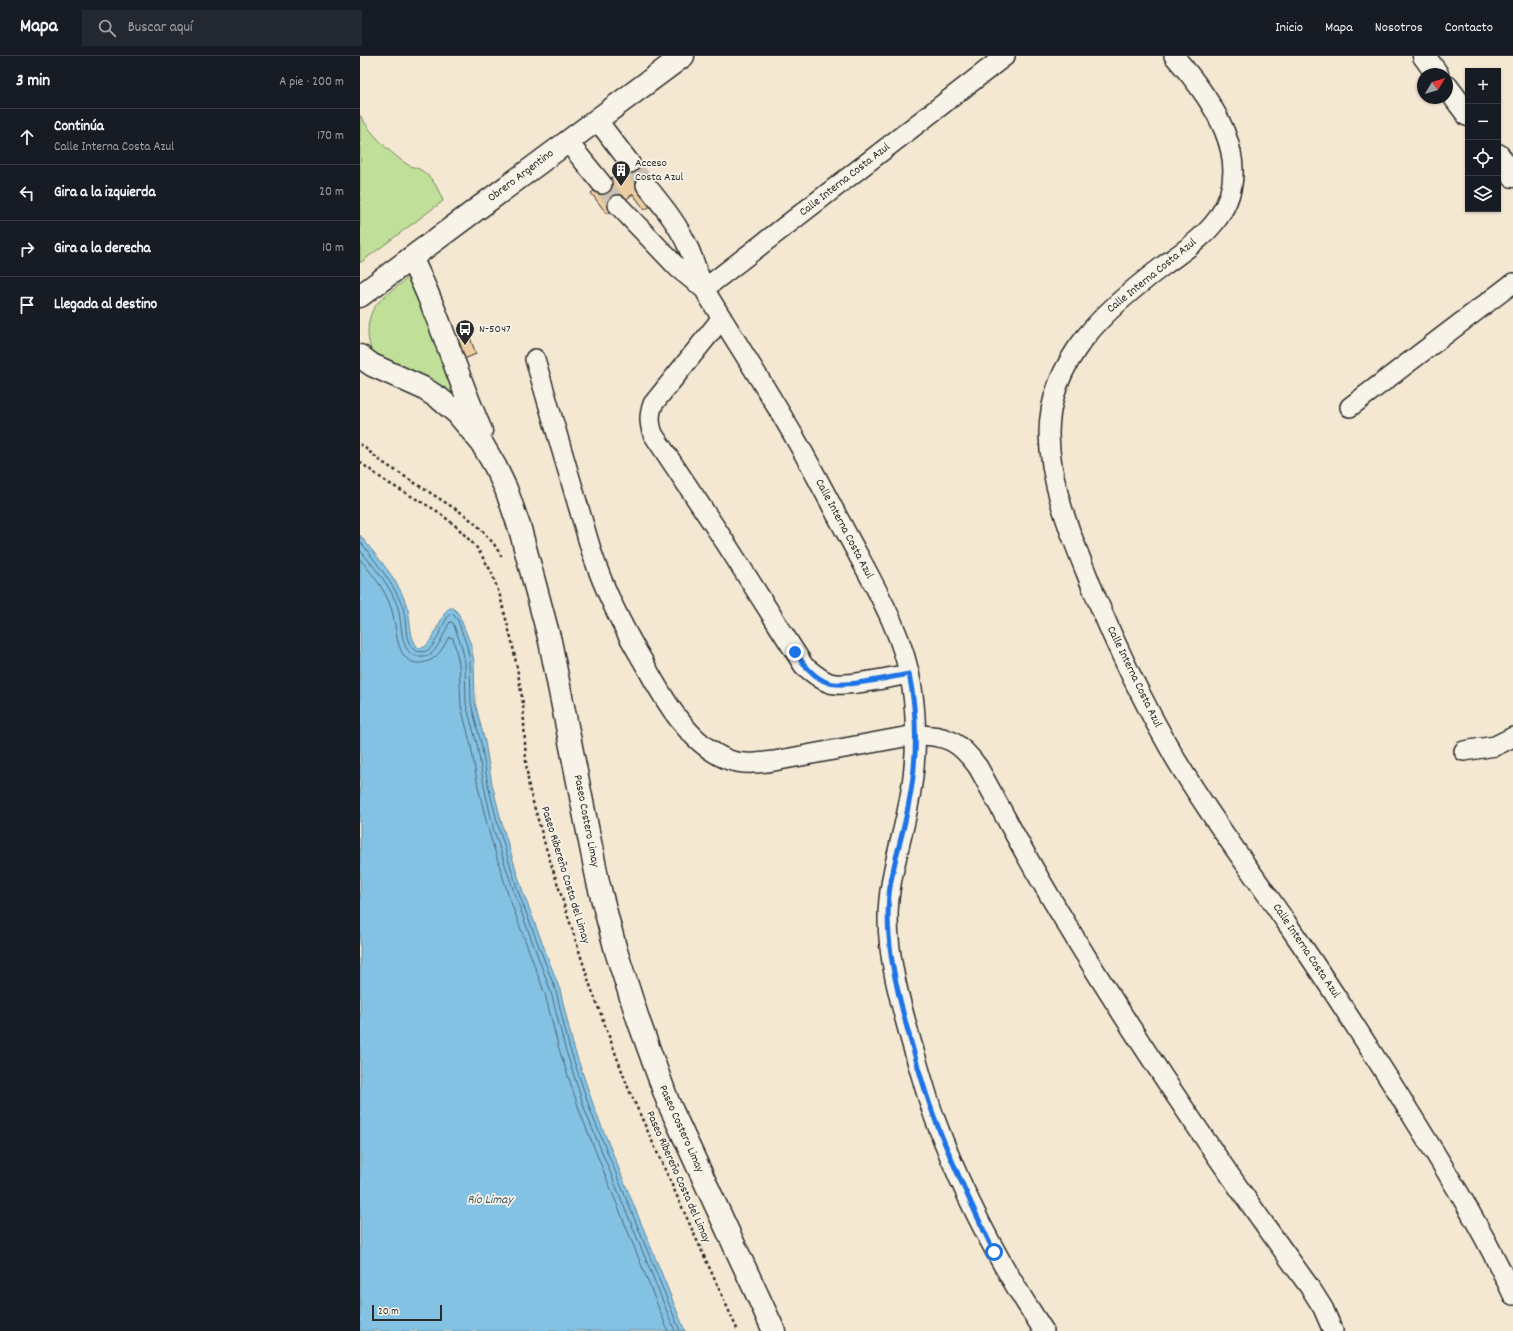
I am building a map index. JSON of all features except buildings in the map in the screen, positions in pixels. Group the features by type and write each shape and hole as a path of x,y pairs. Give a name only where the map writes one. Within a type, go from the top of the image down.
{"street":[{"name":"Obrero Argentino","path":"360,296 683,56"},
{"name":"Calle Interna Costa Azul","path":"704,289 1005,56"},
{"name":"Calle Interna Costa Azul","path":"1174,56 1192,76 1207,97 1223,126 1232,151 1233,174 1229,197 1218,218 1202,236 1124,296 1103,316 1071,357 1059,380 1051,407 1049,434 1052,471 1059,497 1084,566 1109,628 1139,691 1176,760 1212,816 1308,953 1356,1027 1470,1211 1488,1243 1513,1296"},
{"path":"1424,56 1433,68"},
{"path":"1453,95 1465,111"},
{"path":"597,120 630,163"},
{"path":"568,142 602,184"},
{"path":"1501,159 1513,176"},
{"name":"Calle Interna Costa Azul","path":"646,185 679,228 688,246 704,289 796,440 882,600 905,657 909,674 914,712 915,735 913,774 909,806 889,895 888,919 890,947 899,994 921,1076 935,1119 955,1166 994,1252 1044,1331"},
{"name":"Calle Interna Costa Azul","path":"618,205 678,268 704,289"},
{"path":"411,258 427,290 463,390 502,480"},
{"path":"1350,407 1513,283"},
{"path":"722,318 653,404 650,412 649,424 653,434 727,545 804,666 818,677 829,683 842,685 909,674"},
{"name":"Paseo Costero Limay","path":"360,356 372,365 423,388 448,405 465,421 481,442 502,480 517,519 549,635 560,684 598,882 616,951 647,1048 668,1102 774,1331"},
{"path":"535,358 601,581 616,613 661,694 668,706 686,728 708,748 729,760 752,763 774,761 915,735 942,737 956,743 968,754 978,767 1038,876 1149,1056 1208,1145 1311,1289 1323,1308 1333,1331"},
{"path":"1464,751 1495,746 1513,737"}],"path":[{"name":"Paseo Ribereño Costa del Limay","path":"360,462 385,481 437,511 457,527 477,548 491,571 500,596 512,642 518,673 523,704 529,788 546,848 590,985 629,1090 738,1331"}],"green space":[{"path":"360,115 374,135 392,153 410,166 419,169 428,175 437,187 443,201 360,263"},
{"path":"411,278 455,396 437,383 373,354 369,342 368,330 370,316 373,310 384,297 407,279"}],"water":[{"name":"Río Limay","path":"360,535 397,584 408,610 413,639 418,648 425,647 430,641 446,611 450,608 453,608 458,613 461,620 471,645 474,662 475,703 485,742 492,784 503,828 523,892 560,990 573,1045 595,1110 685,1331 360,1331"}],"tunnel":[{"path":"630,163 646,185"},
{"path":"602,184 618,205"}],"place":[{"name":"Acceso Costa Azul","path":"621,187"},
{"name":"N-5047","path":"465,346"}],"route":[{"path":"795,652 804,666 818,677 829,683 842,685 909,674 912,687 914,712 914,759 909,806 889,895 888,919 890,947 900,1002 935,1119 974,1210 994,1252"}]}
